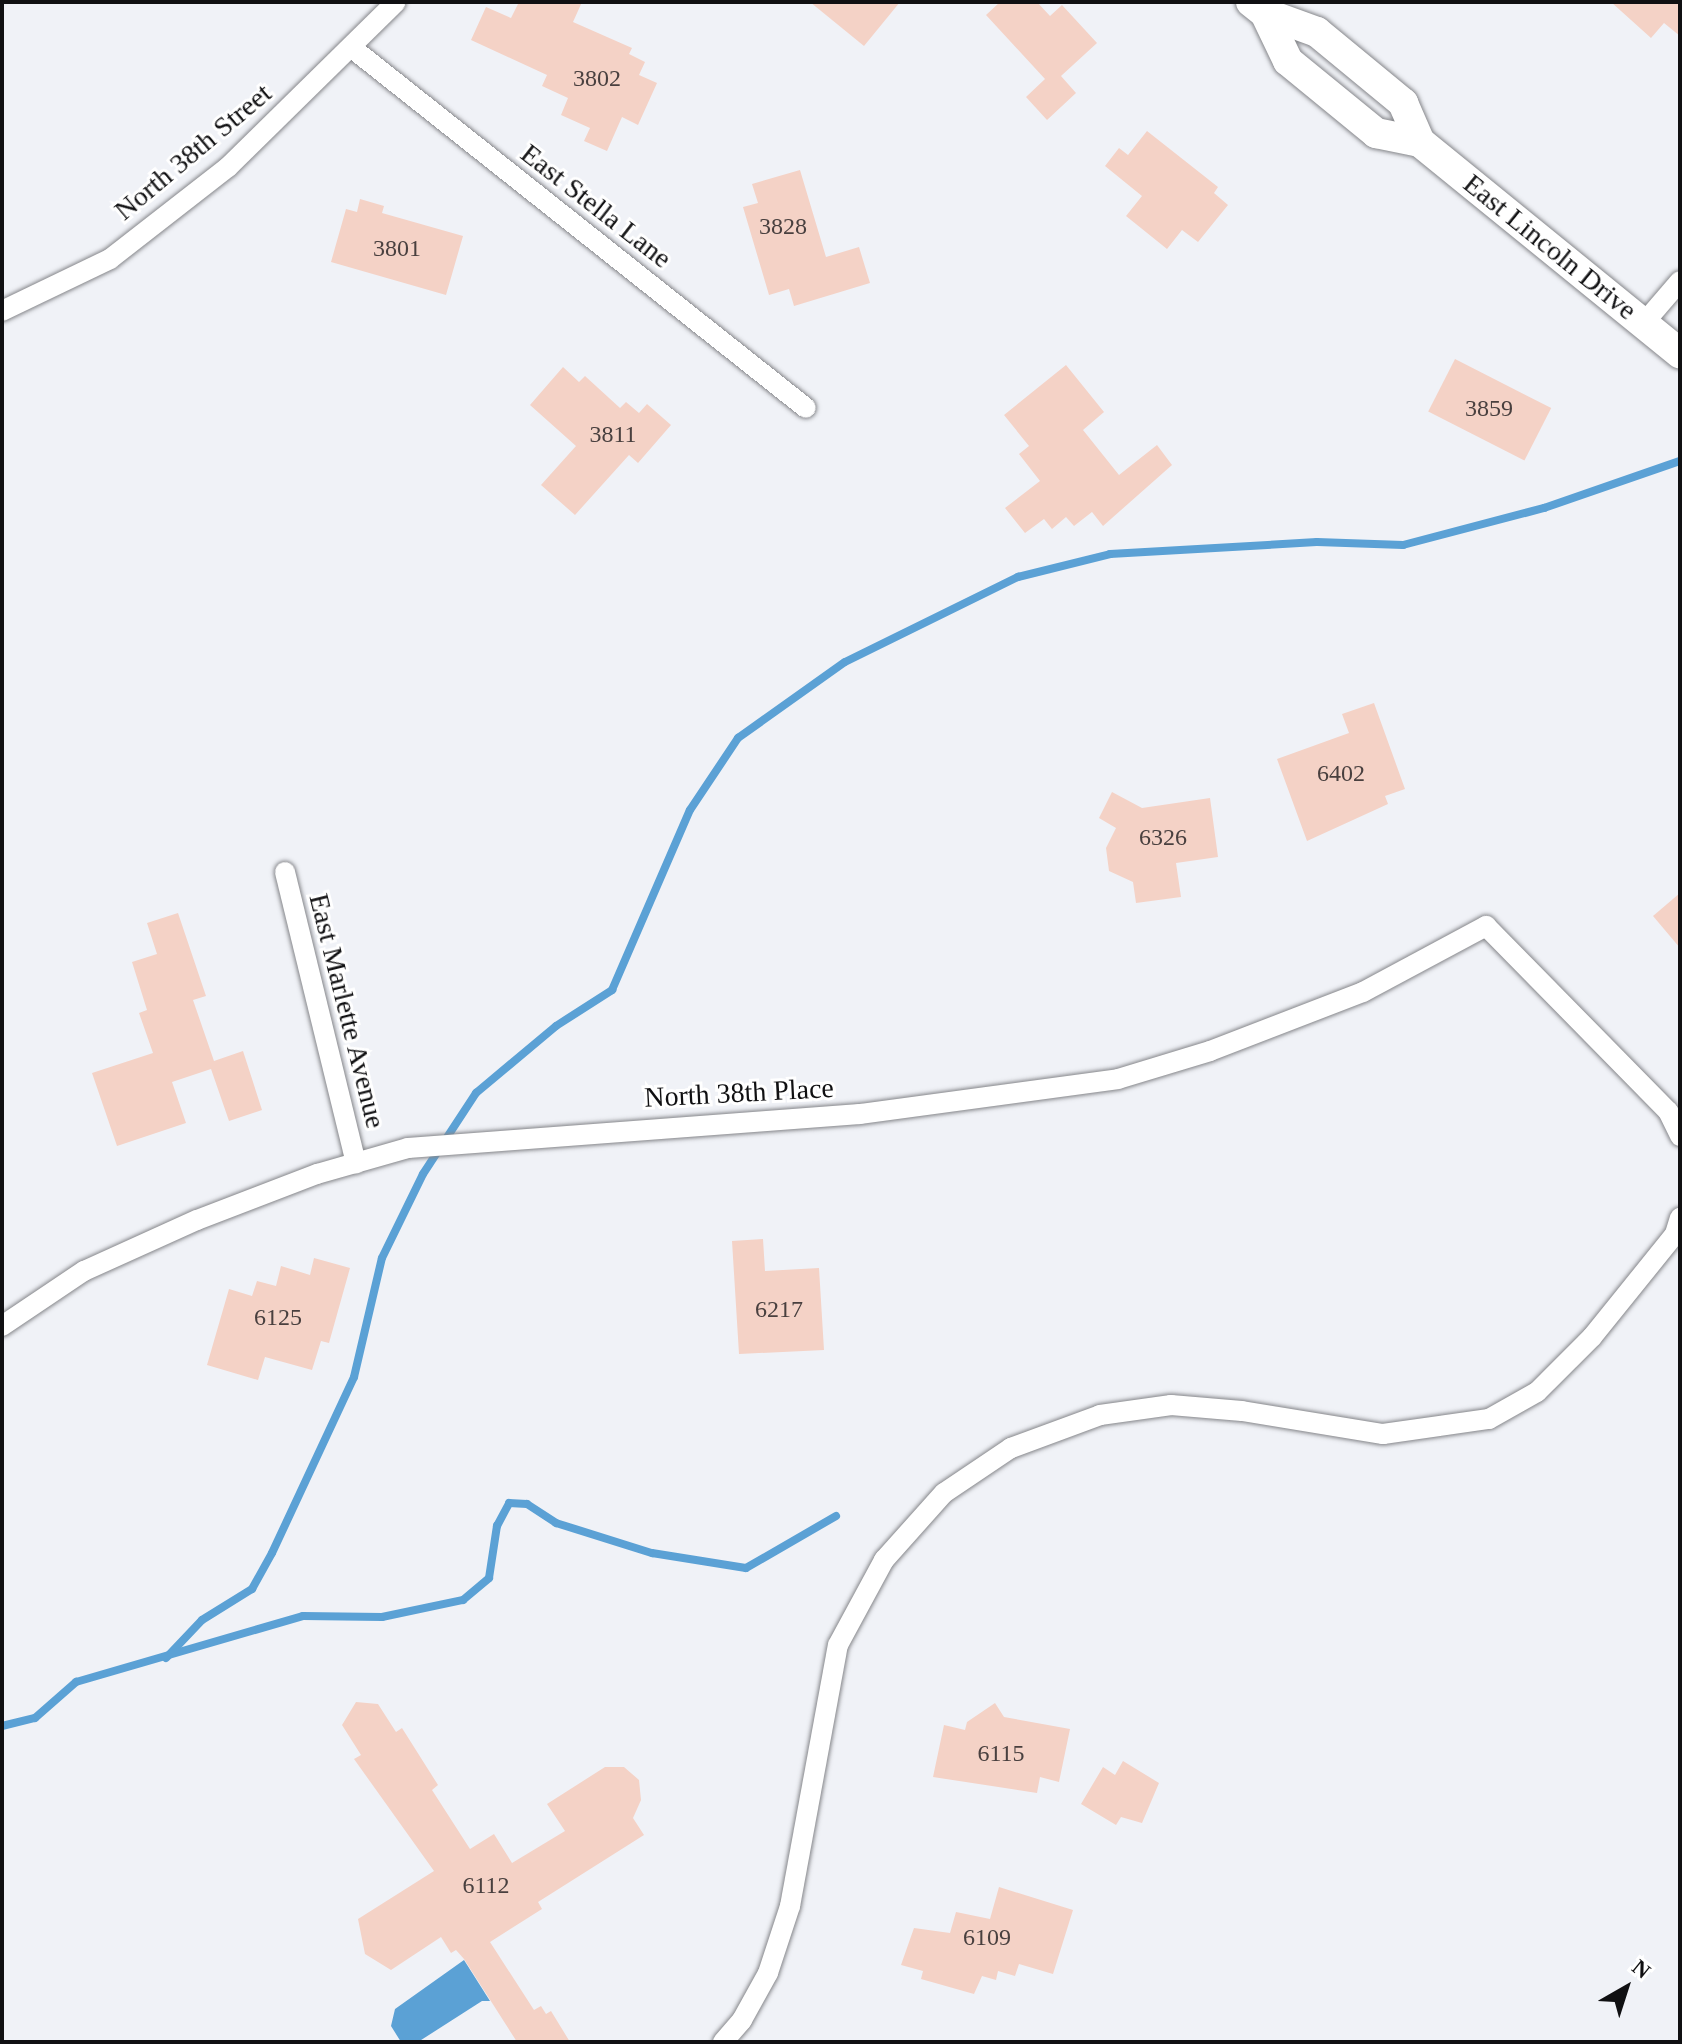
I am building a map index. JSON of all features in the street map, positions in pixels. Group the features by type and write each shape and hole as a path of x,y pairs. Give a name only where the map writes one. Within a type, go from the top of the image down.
{"main road":[{"name":"East Lincoln Drive","path":"1258,8 1288,61 1376,133 1420,142 1680,353"},
{"name":"East Lincoln Drive","path":"1258,8 1317,32 1403,103 1420,142"}],"street":[{"name":"North 38th Street","path":"2,311 110,259 228,167 396,2"},
{"name":"East Stella Lane","path":"352,48 806,408"},
{"path":"1644,323 1680,281"},
{"name":"East Marlette Avenue","path":"285,872 356,1163"},
{"name":"North 38th Place","path":"2,1326 84,1271 197,1220 356,1163 408,1148 860,1114 1118,1079 1210,1051 1363,992 1486,926 1668,1111 1680,1136"},
{"path":"723,2042 768,1973 790,1906 838,1645 884,1560 944,1493 1011,1448 1100,1415 1171,1405 1242,1411 1383,1434 1489,1419 1537,1392 1592,1337 1675,1234 1680,1218"}],"water":[{"path":"464,1960 490,2001 482,2001 418,2042 401,2042 391,2026 395,2009"}],"building":[{"path":"519,2 582,2 573,22 632,48 629,54 645,62 639,75 657,83 638,125 622,117 607,151 584,141 590,128 561,115 568,98 542,86 547,75 471,40 486,7 511,18"},
{"path":"810,2 900,2 864,46"},
{"path":"1000,2 1037,2 1050,16 1062,5 1097,43 1061,76 1076,93 1047,120 1026,97 1045,79 986,15"},
{"path":"1611,2 1680,2 1680,36 1664,23 1651,38"},
{"path":"1147,131 1218,187 1214,193 1228,205 1198,242 1182,230 1167,249 1126,216 1142,196 1105,166 1119,148 1128,155"},
{"path":"800,170 826,257 859,247 870,283 794,306 789,289 769,295 743,207 758,203 752,184"},
{"path":"360,199 384,206 382,213 463,236 446,295 331,262 346,209 357,212"},
{"path":"1455,359 1551,408 1524,461 1428,412"},
{"path":"1066,365 1104,412 1083,430 1119,475 1157,445 1172,465 1103,526 1092,512 1074,526 1066,517 1052,529 1044,519 1025,533 1005,508 1040,481 1019,454 1029,446 1004,415"},
{"path":"563,367 579,382 585,376 620,408 626,402 639,413 647,404 671,425 638,463 629,455 575,515 541,485 576,446 530,405"},
{"path":"1374,703 1405,789 1385,796 1388,804 1307,841 1277,759 1349,733 1342,714"},
{"path":"1112,792 1142,808 1210,798 1218,857 1176,863 1181,897 1136,903 1133,882 1109,871 1106,848 1116,828 1099,818"},
{"path":"1680,893 1680,948 1653,916"},
{"path":"178,913 206,996 193,1000 214,1061 243,1051 262,1110 229,1121 211,1069 172,1082 186,1123 117,1146 92,1073 153,1053 139,1013 147,1010 132,962 157,954 147,923"},
{"path":"763,1239 765,1271 819,1268 824,1350 739,1354 732,1241"},
{"path":"314,1258 350,1268 329,1343 321,1341 312,1370 265,1357 258,1380 207,1365 229,1289 252,1296 257,1281 276,1286 281,1266 310,1275"},
{"path":"356,1702 378,1704 396,1732 402,1728 438,1785 432,1790 470,1849 494,1834 512,1863 565,1831 547,1804 605,1767 624,1767 639,1780 641,1800 633,1818 644,1835 538,1902 542,1909 490,1942 534,2010 541,2006 546,2014 551,2011 570,2042 517,2042 464,1959 456,1950 451,1953 441,1937 391,1970 365,1954 358,1919 434,1871 354,1759 361,1755 342,1725"},
{"path":"995,1703 1004,1717 1070,1729 1059,1782 1040,1777 1037,1793 933,1777 944,1725 965,1730 967,1722"},
{"path":"1123,1761 1159,1783 1142,1823 1121,1817 1116,1825 1081,1804 1103,1767 1115,1775"},
{"path":"999,1887 1073,1910 1053,1974 1019,1964 1015,1976 998,1971 996,1980 982,1976 974,1994 921,1979 923,1971 901,1965 914,1928 950,1933 956,1912 990,1919"}],"waterway":[{"path":"166,1658 202,1620 252,1589 272,1553 354,1377 382,1258 423,1174 476,1093 556,1026 612,990 690,810 738,738 845,662 1018,577 1110,554 1317,542 1403,545 1544,508 1680,461"},
{"path":"2,1726 35,1718 76,1682 303,1616 382,1617 463,1600 489,1578 497,1526 509,1503 527,1504 556,1523 652,1553 746,1568 836,1516"}]}
